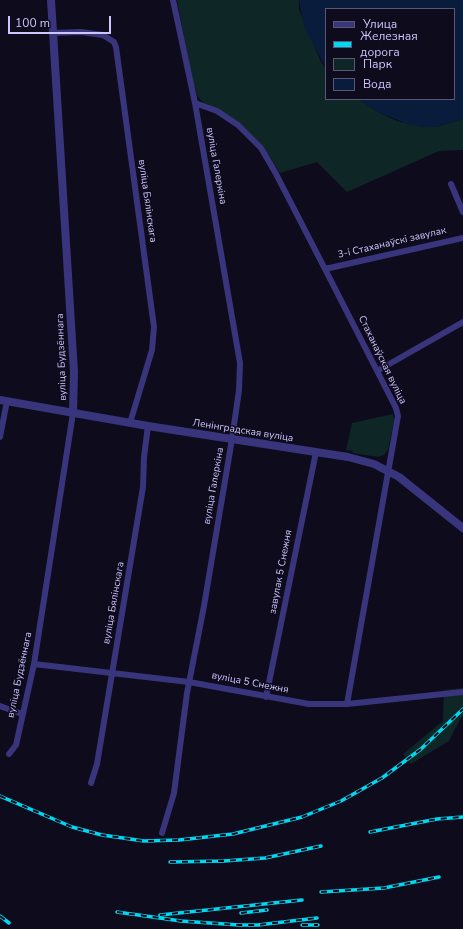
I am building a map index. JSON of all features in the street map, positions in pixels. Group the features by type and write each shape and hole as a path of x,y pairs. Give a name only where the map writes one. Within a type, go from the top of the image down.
{"street":[{"name":"вуліца Будзённага","path":"9,754 16,745 34,664 73,414 74,364 51,0"},
{"name":"вуліца Галеркіна","path":"162,833 174,793 189,682 232,439 239,390 240,363 194,103 173,0"},
{"name":"вуліца Бялінскага","path":"53,33 80,32 103,35 114,42 116,48 154,327 152,350 130,423"},
{"name":"Стаханаўская вуліца","path":"194,103 217,111 238,125 260,148 275,172 396,408 398,416 347,704"},
{"path":"451,184 463,212"},
{"name":"3-і Стаханаўскі завулак","path":"325,269 416,247 463,238"},
{"path":"377,371 463,322"},
{"name":"Ленінградская вуліца","path":"3,401 73,414 316,452 374,464 388,470 463,528"},
{"path":"0,437 3,401"},
{"name":"вуліца Бялінскага","path":"91,783 97,764 143,487 144,457 148,426"},
{"name":"завулак 5 Снежня","path":"266,697 316,452"},
{"name":"вуліца 5 Снежня","path":"34,664 189,682 309,704 347,704 463,692"},
{"path":"0,706 22,714"}],"green space":[{"path":"177,0 299,0 299,9 321,62 325,67 325,100 360,100 376,111 397,121 424,127 436,127 463,119 463,150 439,151 347,192 317,162 280,173 263,146 218,109 204,103 198,97 192,80"},
{"path":"393,414 394,421 388,450 384,455 378,457 352,453 353,451 346,450 352,423"},
{"path":"463,688 463,716 449,741 411,764 403,754 443,721 444,690"}],"water":[{"path":"299,0 463,0 463,119 436,127 410,125 376,111 360,100 455,100 455,8 325,8 325,66 304,27"}],"railway":[{"path":"0,796 72,827 102,835 144,841 179,840 233,834 302,817 341,801 382,778 421,749 463,709"},
{"path":"370,832 437,819 463,817"},
{"path":"170,862 224,861 265,858 321,846"},
{"path":"321,892 384,888 439,877"},
{"path":"160,915 302,900"},
{"path":"241,913 267,910"},
{"path":"117,912 181,921 239,925 258,925 317,918"},
{"path":"0,916 9,923"},
{"path":"302,925 318,925"}]}
